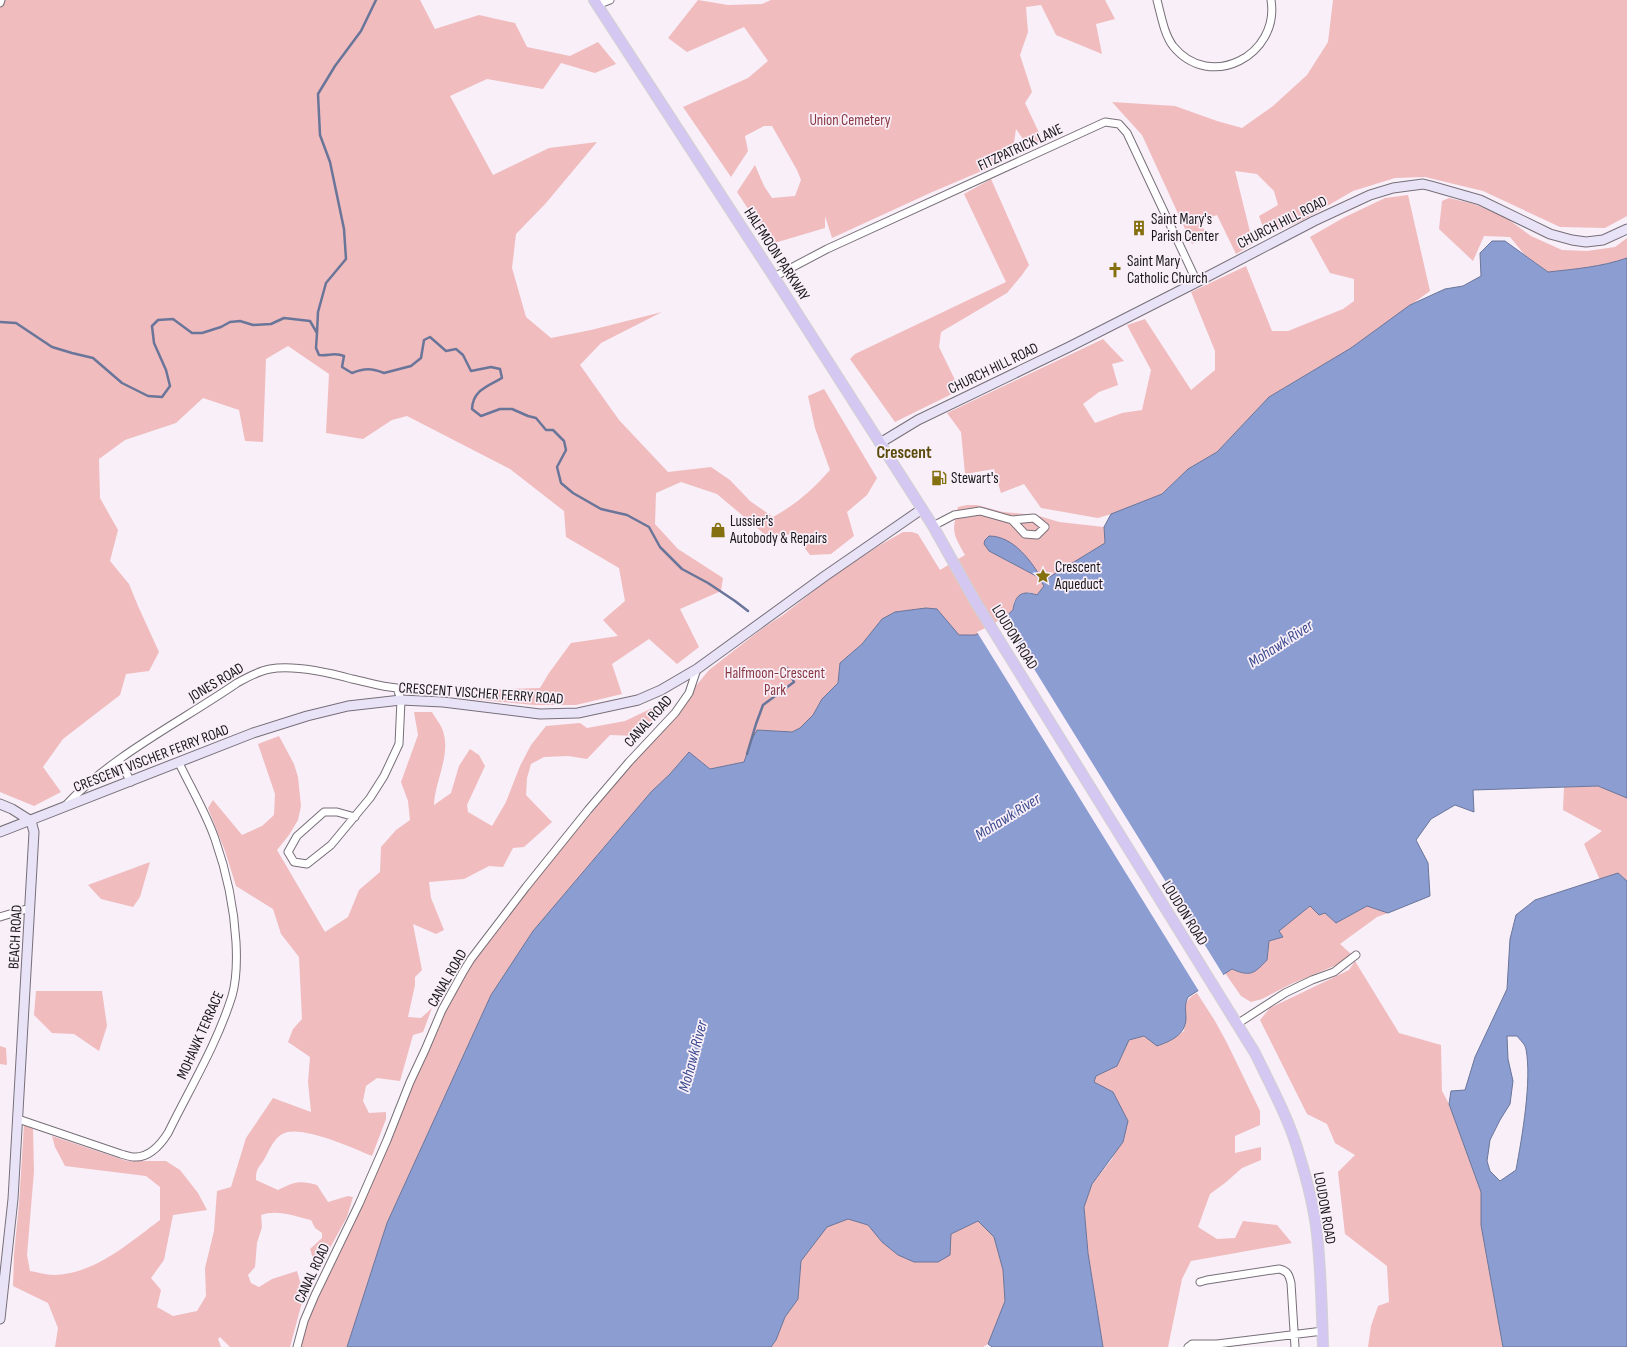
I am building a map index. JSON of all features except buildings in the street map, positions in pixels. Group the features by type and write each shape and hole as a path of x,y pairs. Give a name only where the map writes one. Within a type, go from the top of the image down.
{"main road":[{"name":"HALFMOON PARKWAY","path":"595,2 774,277 933,526"},
{"name":"LOUDON ROAD","path":"933,526 975,601 1216,992 1238,1024 1255,1053 1281,1106 1299,1153 1317,1235 1323,1347"}],"street":[{"path":"595,2 610,0"},
{"path":"1157,0 1165,29 1174,47 1196,63 1215,67 1236,63 1247,57 1262,42 1272,22 1273,10 1271,0"},
{"name":"FITZPATRICK LANE","path":"774,277 827,249 1105,122 1119,124 1127,133 1197,282"},
{"name":"CHURCH HILL ROAD","path":"880,443 918,420 1069,347 1314,221 1370,195 1393,188 1423,184 1480,200 1550,234 1572,240 1586,242 1603,240 1627,229"},
{"name":"CRESCENT VISCHER FERRY ROAD","path":"0,832 253,733 307,716 348,706 401,700 443,702 540,714 578,713 638,700 661,690 697,669 825,576 922,509"},
{"path":"933,526 954,515 980,511 1012,520"},
{"name":"JONES ROAD","path":"64,807 78,792 119,760 237,683 256,673 271,668 326,672 376,686 397,688 401,700"},
{"name":"CANAL ROAD","path":"297,1347 304,1321 315,1295 359,1204 442,1010 463,972 471,959 526,887 588,810 629,762 675,713 689,693 697,669"},
{"path":"355,816 337,812 324,812 297,836 288,852 294,862 307,864 331,845 370,798 384,776 399,744 401,700"},
{"path":"119,760 131,782"},
{"name":"MOHAWK TERRACE","path":"18,1118 121,1154 135,1158 145,1155 162,1143 216,1037 234,985 237,968 235,918 227,876 215,838 179,763"},
{"path":"0,804 12,809 31,821"},
{"name":"BEACH ROAD","path":"0,1319 13,1199 34,838 31,821"},
{"path":"0,917 30,908"},
{"path":"1238,1024 1285,994 1312,980 1334,972 1356,955"},
{"path":"1200,1282 1272,1270 1285,1270 1288,1273 1291,1283 1295,1347"},
{"path":"1188,1347 1192,1344 1217,1344 1322,1331"}],"green space":[{"path":"0,0 420,0 435,29 479,15 515,23 527,47 570,56 598,42 616,64 595,73 561,63 543,89 487,79 450,96 493,175 549,148 597,142 546,203 516,234 512,268 526,317 551,338 591,330 662,312 601,343 580,365 619,420 668,472 711,467 730,480 750,501 773,517 804,496 830,470 815,428 808,396 824,389 877,478 867,495 847,512 854,536 831,554 810,555 794,534 768,537 717,494 681,482 656,493 655,524 678,549 723,578 721,591 680,609 699,647 677,664 649,639 612,664 622,694 576,705 534,705 472,699 468,690 540,688 571,643 618,636 603,620 625,601 619,568 566,537 564,511 510,469 407,416 392,420 363,439 326,433 329,374 288,346 266,359 263,442 245,441 239,410 203,398 176,423 125,440 99,459 100,498 118,530 110,561 129,584 159,652 149,671 126,674 120,695 63,739 43,767 61,792 34,806 0,792"},
{"name":"Union Cemetery","path":"698,0 728,5 762,4 771,0 1105,0 1115,19 1096,24 1102,54 1056,35 1041,5 1026,7 1028,32 1020,55 1032,92 1025,103 1043,141 1028,146 1016,129 1013,149 998,164 832,238 825,216 825,228 771,244 737,192 755,165 764,186 772,198 795,196 801,180 797,170 772,126 764,126 745,136 748,151 731,177 683,107 748,78 768,61 744,27 687,52 668,38"},
{"path":"1333,0 1627,0 1627,216 1605,228 1560,227 1483,191 1425,177 1395,178 1353,191 1303,220 1266,236 1259,216 1278,205 1274,191 1257,174 1235,171 1253,244 1236,254 1217,215 1200,221 1207,236 1192,244 1142,135 1112,102 1175,106 1242,128 1273,106 1307,75 1328,42"},
{"path":"991,179 1029,265 1007,293 941,332 939,347 960,390 895,422 850,359 855,354 1006,282 964,194"},
{"path":"1408,195 1430,291 1351,348 1269,397 1217,452 1188,469 1162,494 1098,518 1041,508 1024,484 1001,493 994,469 965,474 961,432 947,413 1103,339 1124,361 1112,364 1118,385 1099,392 1083,404 1095,423 1122,413 1142,410 1151,370 1127,325 1145,319 1191,390 1215,370 1215,351 1191,292 1246,266 1272,331 1288,331 1343,309 1354,301 1354,279 1330,273 1310,237 1343,218 1385,198"},
{"path":"1449,198 1474,204 1505,217 1531,236 1562,250 1587,251 1615,247 1627,238 1627,258 1598,266 1548,272 1524,254 1510,237 1484,236 1473,261 1439,229 1442,201"},
{"name":"Halfmoon-Crescent Park","path":"977,505 1003,512 1036,515 1059,522 1104,527 1106,543 1043,581 1021,551 989,551 1038,577 1044,586 1037,595 1029,592 1014,601 1013,610 995,626 975,636 959,635 937,609 895,612 882,619 862,644 840,663 838,683 822,699 813,715 800,728 792,732 757,730 752,739 744,762 710,769 689,752 670,774 651,792 533,931 491,995 387,1223 347,1347 297,1347 304,1321 442,1010 471,959 709,670 833,576 880,545 903,532 918,534 940,570 965,555 955,536 954,527 958,507"},
{"path":"669,700 666,708 636,736 610,735 587,759 568,756 544,757 531,764 527,778 526,795 552,822 524,847 513,848 503,867 489,866 464,879 429,882 431,898 444,930 436,934 413,924 422,970 415,977 415,985 408,1017 421,1018 432,1008 423,1032 413,1035 400,1081 377,1078 366,1086 363,1101 369,1113 386,1112 386,1119 372,1156 318,1136 307,1133 288,1132 277,1138 259,1167 256,1180 278,1190 288,1185 301,1182 317,1185 328,1202 348,1196 353,1197 347,1217 320,1266 314,1262 310,1249 322,1238 322,1233 315,1228 311,1220 279,1213 267,1213 261,1215 262,1227 257,1243 255,1267 248,1275 251,1283 259,1287 272,1279 297,1271 302,1288 310,1286 301,1306 290,1347 230,1347 220,1337 218,1339 221,1347 55,1347 58,1328 48,1303 13,1286 24,1125 33,1129 34,1171 27,1255 30,1271 54,1275 84,1269 111,1256 160,1220 160,1187 146,1176 65,1166 55,1147 52,1136 127,1161 166,1161 180,1170 198,1193 207,1210 173,1215 164,1260 151,1278 161,1290 157,1307 173,1316 197,1311 206,1296 205,1268 214,1231 217,1191 231,1187 246,1138 273,1098 311,1112 308,1082 310,1057 288,1042 293,1029 302,1019 299,957 281,934 273,909 236,886 225,851 208,808 213,800 242,835 262,826 274,815 275,794 258,744 279,736 294,764 298,777 301,806 298,820 289,835 277,850 325,932 348,917 359,890 380,872 381,847 396,830 410,820 408,801 401,782 418,735 414,712 432,712 441,726 445,740 444,759 434,805 451,793 459,766 470,749 479,755 485,766 467,805 468,812 492,826 506,802 520,766 531,745 546,726 580,723 587,728 625,721"},
{"path":"1598,786 1627,798 1627,881 1618,873 1600,880 1584,844 1602,831 1563,810 1564,787"},
{"path":"150,862 140,897 133,907 101,899 88,885"},
{"path":"1310,906 1319,915 1325,913 1336,923 1367,906 1388,913 1377,917 1340,944 1351,954 1339,964 1291,984 1262,999 1251,1002 1241,996 1225,973 1232,969 1248,974 1255,971 1267,960 1269,941 1283,937 1279,931"},
{"path":"1355,961 1399,1033 1441,1045 1442,1091 1449,1104 1481,1192 1481,1225 1503,1347 1368,1347 1371,1326 1378,1306 1389,1302 1387,1266 1345,1234 1338,1172 1355,1155 1335,1143 1327,1124 1307,1114 1260,1020 1270,1008 1349,970"},
{"path":"36,991 102,991 107,1026 99,1051 74,1034 52,1033 34,1015"},
{"path":"1197,993 1227,1043 1260,1111 1260,1125 1235,1136 1235,1153 1261,1147 1261,1160 1242,1168 1210,1194 1198,1227 1217,1239 1235,1238 1243,1221 1277,1225 1292,1243 1191,1261 1182,1279 1168,1347 1103,1347 1088,1253 1084,1207 1092,1184 1112,1159 1128,1122 1113,1092 1094,1083 1096,1076 1117,1066 1129,1040 1144,1036 1167,1042 1184,1031 1186,1004 1191,996"},
{"path":"0,1046 6,1048 7,1065 0,1064"},
{"path":"848,1219 868,1225 882,1242 951,1234 978,1221 994,1237 1003,1270 1005,1301 988,1344 983,1347 771,1347 776,1340 785,1317 798,1299 801,1261 827,1226"}],"water":[{"name":"Mohawk River","path":"1492,241 1505,241 1548,272 1598,266 1627,258 1627,798 1598,786 1473,790 1474,812 1455,805 1431,819 1416,840 1428,863 1430,896 1388,913 1367,906 1336,923 1325,913 1319,915 1310,906 1279,931 1283,937 1269,941 1267,960 1255,971 1251,973 1243,973 1232,969 1188,997 1185,1025 1176,1037 1157,1046 1144,1036 1129,1040 1117,1066 1096,1076 1094,1082 1113,1092 1128,1121 1123,1142 1092,1184 1084,1207 1088,1253 1103,1347 992,1347 988,1344 1005,1301 1003,1270 994,1237 978,1221 951,1234 950,1255 938,1262 914,1262 898,1255 882,1242 868,1225 848,1219 827,1227 801,1261 798,1299 785,1317 776,1340 771,1347 347,1347 387,1223 491,995 533,931 651,792 670,774 689,752 710,769 744,762 752,739 757,730 792,732 800,728 813,715 822,699 838,683 840,663 862,644 882,619 895,612 926,608 937,609 959,635 975,635 995,626 1013,610 1016,600 1020,595 1028,593 1037,595 1044,586 1038,577 989,551 984,544 985,540 989,536 998,537 1014,545 1028,558 1043,581 1105,543 1104,527 1111,514 1162,494 1188,469 1217,452 1269,397 1351,348 1410,305 1445,289 1463,286 1481,276 1480,253"},
{"path":"1618,873 1627,881 1627,1347 1503,1347 1481,1225 1481,1192 1449,1104 1451,1091 1465,1090 1475,1057 1507,989 1510,939 1516,915 1535,900","holes":["1507,1036 1517,1036 1524,1044 1528,1062 1526,1109 1516,1170 1500,1181 1490,1171 1487,1161 1490,1140 1510,1104 1513,1081 1508,1059"]}],"pier":[{"path":"1002,617 1224,976 1200,993 977,632 994,624"}],"waterway":[{"path":"317,333 318,312 326,283 346,259 344,229 330,162 320,135 318,94 335,66 361,31 376,0"},
{"path":"0,322 16,323 52,347 93,358 122,383 148,396 162,397 170,386 166,370 154,343 152,326 158,320 173,319 192,333 202,333 221,327 230,322 240,321 253,325 271,324 284,318 310,321 317,333 316,348 319,355 338,354 344,356 342,367 352,373 368,369 384,373 411,366 421,358 424,340 430,337 446,351 456,349 463,355 471,371 491,367 500,369 502,378 482,389 478,393 475,397 472,409 481,416 500,409 512,409 536,418 546,430 553,430 564,441 566,450 557,467 561,483 573,493 601,509 627,515 649,527 660,547 682,569 708,583 748,611"},
{"path":"747,754 763,705 794,682 787,668"}],"place":[{"name":"Saint Mary's Parish Center","path":"1139,228"},
{"name":"Saint Mary Catholic Church","path":"1115,270"},
{"name":"Stewart's","path":"939,478"},
{"name":"Lussier's Autobody & Repairs","path":"718,530"},
{"name":"Crescent Aqueduct","path":"1043,576"}],"district":[{"name":"Crescent","path":"904,452"}]}
